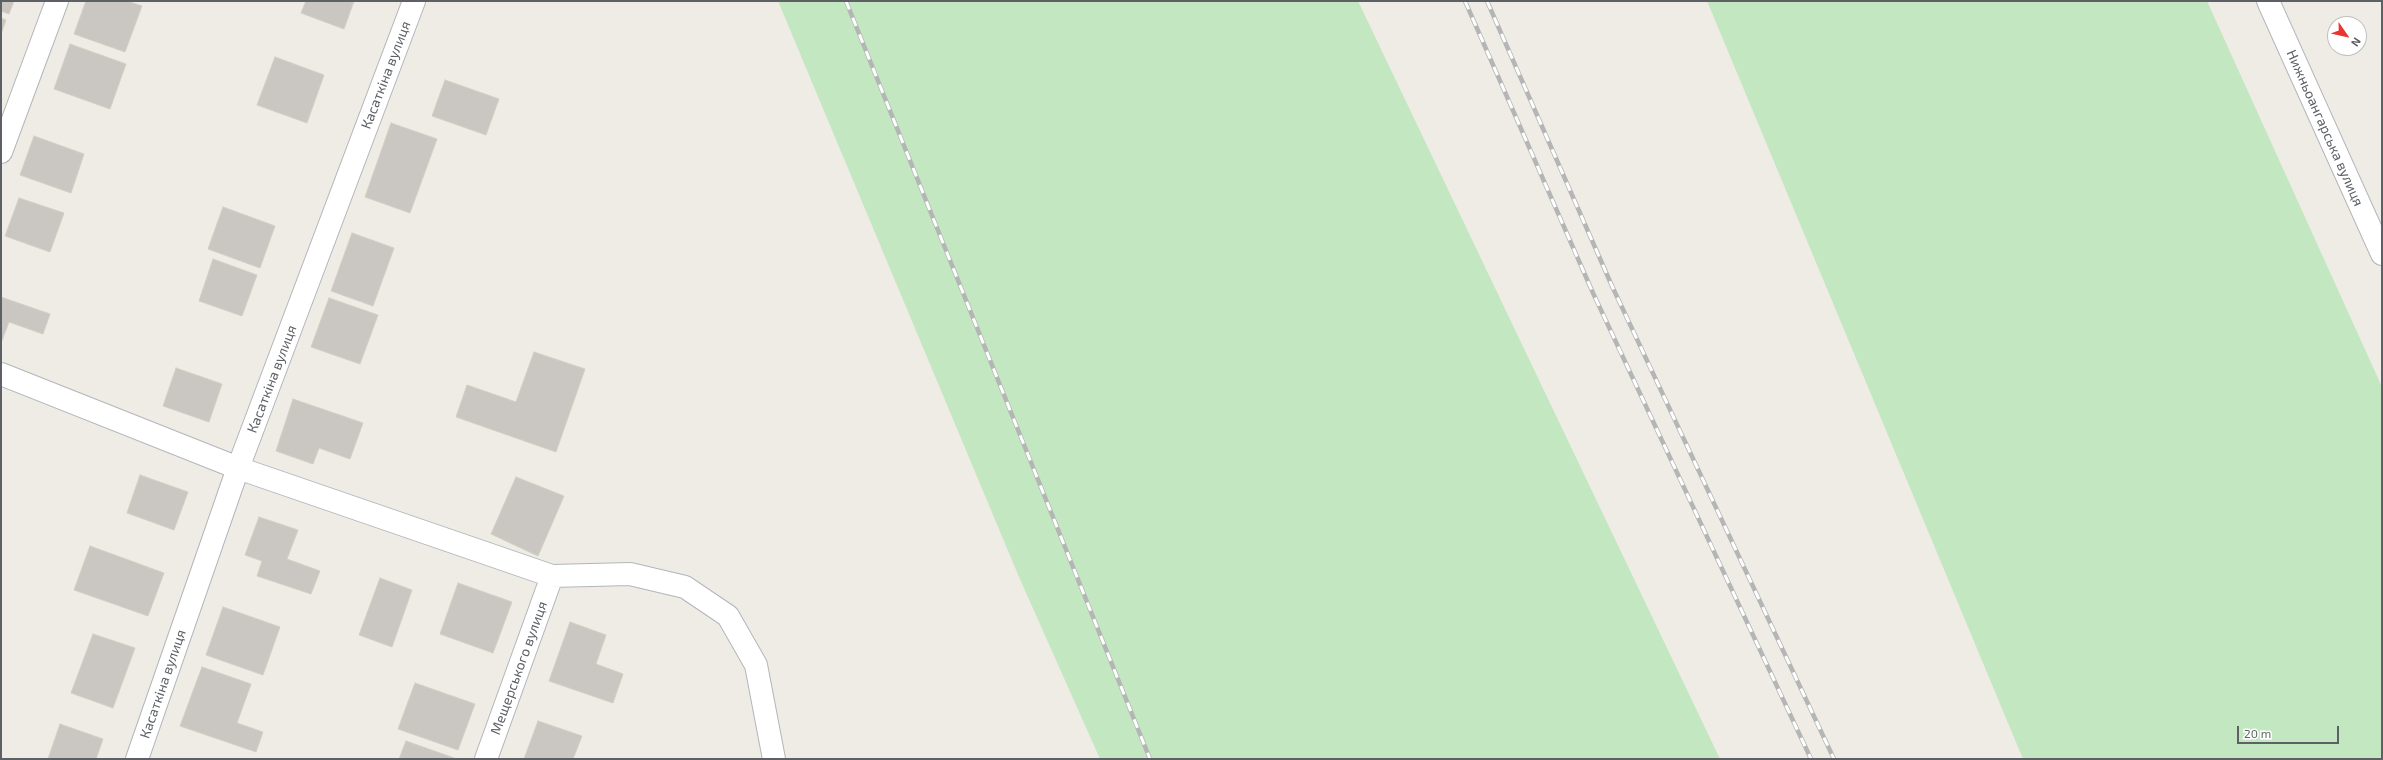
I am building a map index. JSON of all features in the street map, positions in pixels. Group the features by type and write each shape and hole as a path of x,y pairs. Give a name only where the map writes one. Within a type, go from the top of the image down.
{"street":[{"path":"1,152 57,1"},
{"name":"Касаткіна вулиця","path":"137,759 238,468 414,1"},
{"name":"Нижньоангарська вулиця","path":"2268,1 2382,254"},
{"path":"1,374 238,468 552,576 630,574 685,587 728,616 756,665 774,759"},
{"name":"Мещерського вулиця","path":"486,759 552,576"}],"green space":[{"path":"778,1 1358,1 1720,759 1100,759 1019,577"},
{"path":"1707,1 2207,1 2382,387 2382,759 2023,759"}],"building":[{"path":"1,1 14,1 9,14 1,11"},
{"path":"86,1 127,1 142,6 125,52 74,34"},
{"path":"306,1 354,1 344,29 301,13"},
{"path":"1,18 6,20 1,34"},
{"path":"70,44 126,64 110,109 54,89"},
{"path":"275,57 324,75 307,123 257,105"},
{"path":"445,80 499,99 486,135 432,116"},
{"path":"391,123 437,139 410,213 365,197"},
{"path":"34,136 84,154 71,193 20,175"},
{"path":"19,198 64,213 50,252 5,236"},
{"path":"223,207 275,226 260,268 208,249"},
{"path":"352,233 394,248 373,306 331,291"},
{"path":"213,259 257,275 242,316 199,301"},
{"path":"1,297 50,314 43,334 9,322 1,343"},
{"path":"329,298 378,315 360,364 311,347"},
{"path":"534,352 585,369 556,452 456,417 467,385 516,402"},
{"path":"176,368 222,384 209,422 163,406"},
{"path":"293,399 363,423 350,459 319,448 313,464 276,451"},
{"path":"140,475 188,492 174,530 127,513"},
{"path":"516,477 564,496 538,556 491,534"},
{"path":"259,517 298,530 287,559 320,571 311,594 257,576 262,561 245,555"},
{"path":"90,546 164,573 148,616 74,590"},
{"path":"380,578 412,590 392,647 359,635"},
{"path":"458,583 512,602 493,653 440,634"},
{"path":"223,607 280,627 263,675 206,655"},
{"path":"570,622 606,635 596,664 623,674 613,703 549,681"},
{"path":"93,634 135,648 113,708 71,693"},
{"path":"202,667 251,684 237,723 263,732 256,752 180,726"},
{"path":"415,683 475,704 458,750 398,729"},
{"path":"538,721 582,736 573,759 524,759"},
{"path":"60,724 103,739 96,759 48,759"},
{"path":"406,741 457,759 399,759"}],"railway":[{"path":"846,1 1150,759"},
{"path":"1465,1 1593,293 1811,759"},
{"path":"1487,1 1612,286 1834,759"}]}
